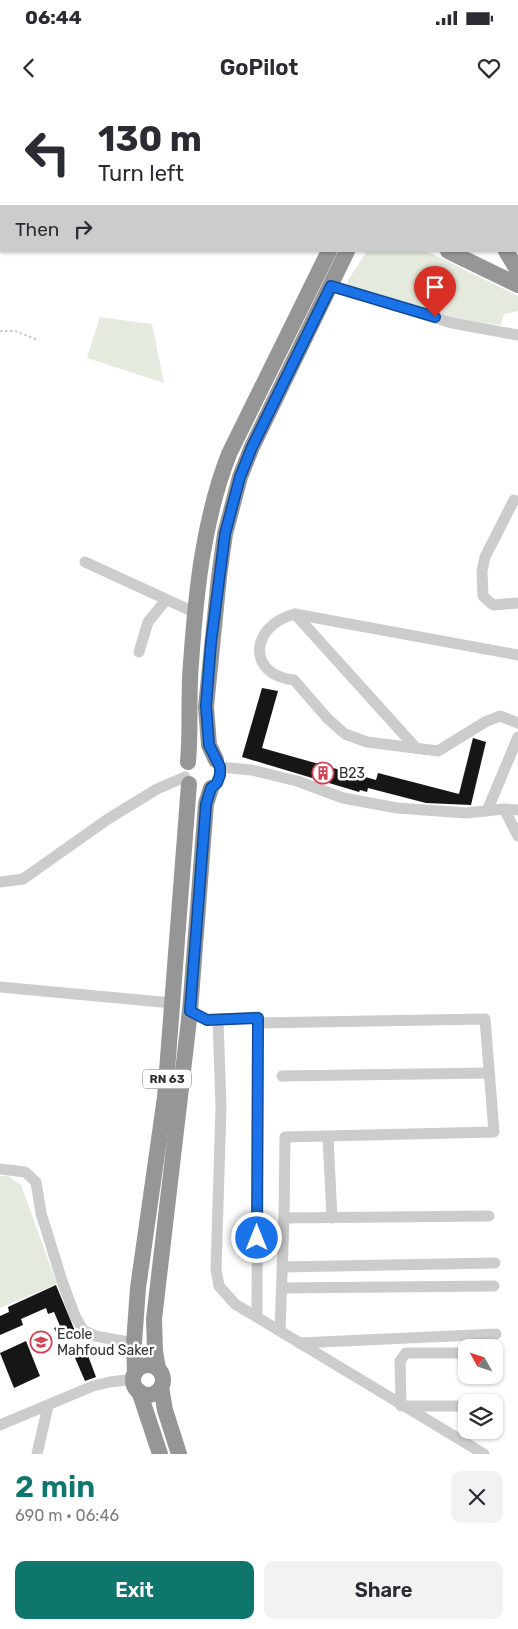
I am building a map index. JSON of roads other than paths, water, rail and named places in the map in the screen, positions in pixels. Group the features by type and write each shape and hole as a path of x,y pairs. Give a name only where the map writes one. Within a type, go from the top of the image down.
{"highway":[{"name":"RN 63","path":"160,1454 136,1381 134,1344 138,1288 165,1097 187,775 191,664 208,518 217,484 229,454 329,252"},
{"path":"218,764 209,745 206,706 211,643 225,534 240,477 252,447 347,252"},
{"path":"334,279 355,252"},
{"path":"450,252 518,286"},
{"path":"507,252 518,271"},
{"path":"211,788 203,790 187,775 194,756 201,754 218,764"},
{"name":"RN 63","path":"179,1454 164,1410 161,1387 162,1374 158,1369 154,1344 154,1319 190,1011 206,804 211,788 217,783 220,775 218,764"},
{"path":"158,1369 146,1366 136,1381 151,1395 161,1387"}],"street":[{"path":"334,279 452,322 518,335"},
{"path":"514,500 494,538 482,571 483,596 493,606 518,603"},
{"path":"85,562 196,613"},
{"path":"139,652 148,622 166,600"},
{"path":"296,614 416,748"},
{"path":"518,655 296,614 283,617 272,624 258,648 260,659 282,679 294,680 328,719 346,734 367,742 438,751 486,722 500,716 518,723"},
{"path":"487,811 518,737"},
{"path":"218,764 297,781 343,798 397,808 466,813 504,809 518,810"},
{"path":"0,882 23,879 108,819 157,789 187,775"},
{"path":"504,809 518,836"},
{"path":"0,986 172,1003"},
{"path":"190,1011 207,1020 258,1018 257,1317"},
{"path":"258,1023 485,1019 494,1132 285,1137 280,1331"},
{"path":"218,1020 221,1107 216,1269 219,1286 235,1304 401,1406 484,1454"},
{"path":"282,1076 489,1073"},
{"path":"328,1137 332,1218"},
{"path":"0,1169 25,1172 36,1182 41,1213 62,1280 75,1316 83,1330 95,1336 134,1344"},
{"path":"284,1218 489,1216"},
{"path":"282,1267 495,1263"},
{"path":"282,1288 494,1286"},
{"path":"300,1343 496,1334"},
{"path":"401,1406 400,1360 406,1354 458,1353"},
{"path":"0,1425 93,1386 110,1382 136,1381"},
{"path":"37,1454 48,1406"},
{"path":"401,1406 458,1406"}],"place":[{"name":"B23","path":"323,773"},
{"name":"Ecole Mahfoud Saker","path":"41,1342"}]}
